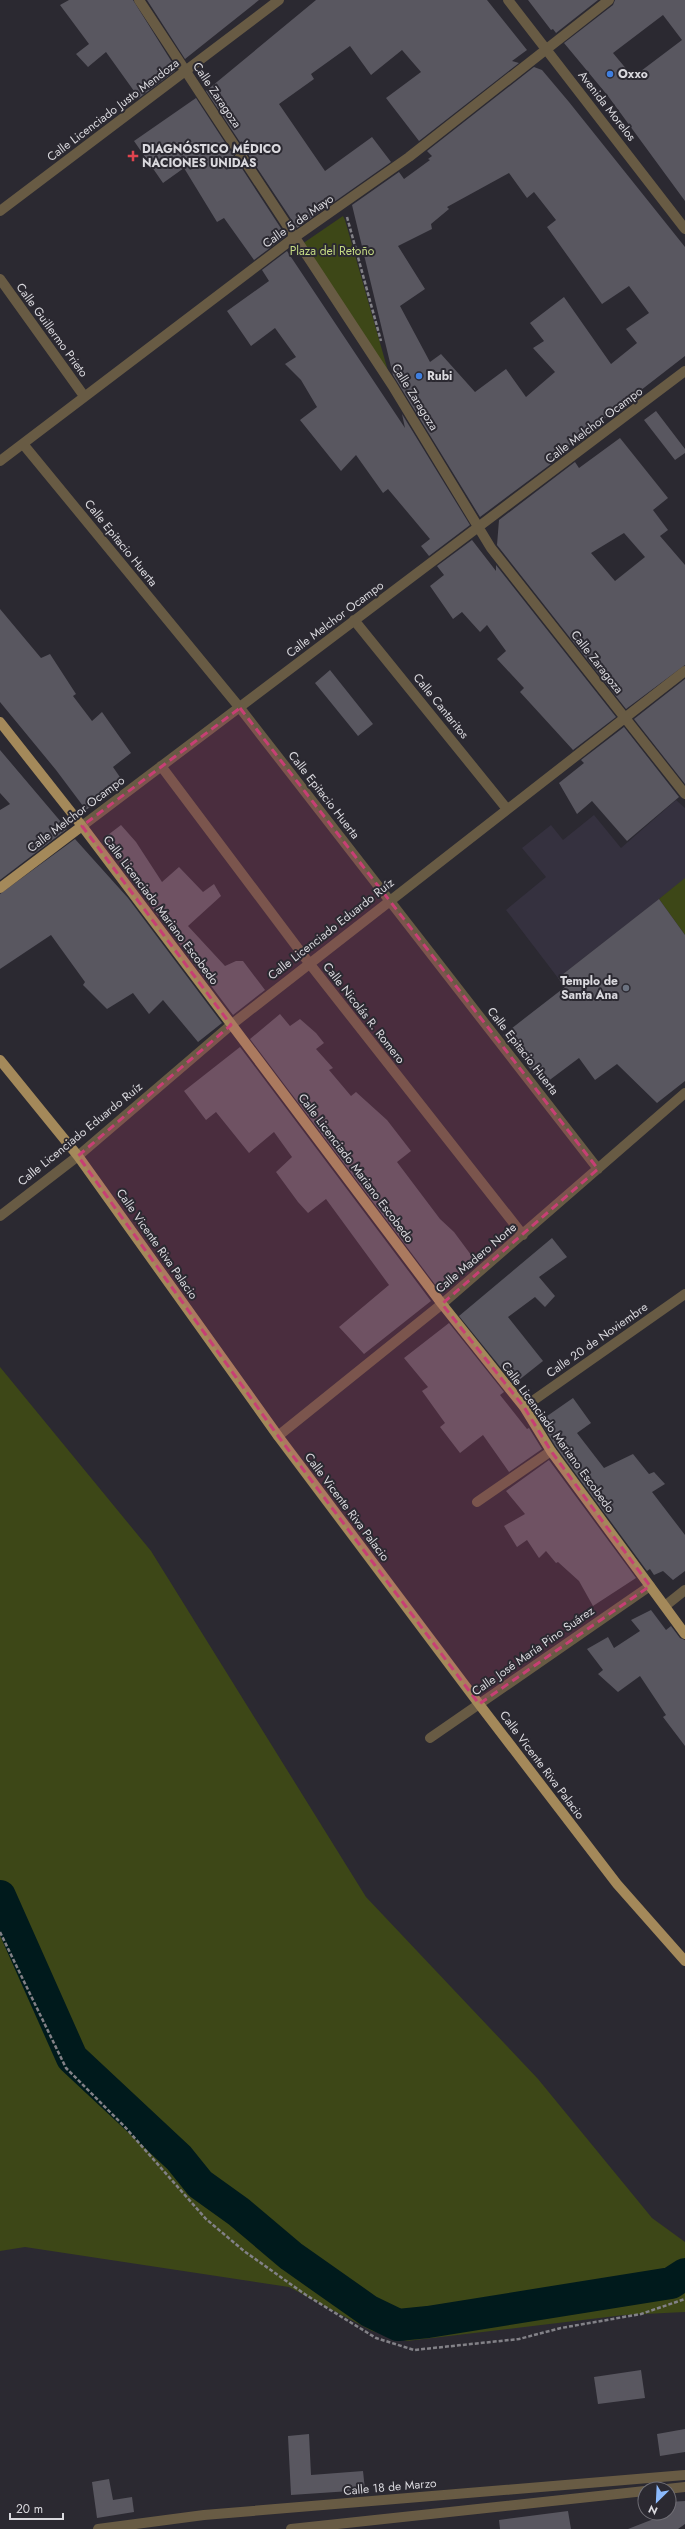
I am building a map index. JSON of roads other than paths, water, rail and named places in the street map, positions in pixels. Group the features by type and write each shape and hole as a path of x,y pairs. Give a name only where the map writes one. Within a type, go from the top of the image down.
{"main road":[{"name":"Calle Licenciado Mariano Escobedo","path":"0,722 82,826 442,1304 524,1407 551,1451 685,1634"},
{"name":"Calle Melchor Ocampo","path":"0,888 82,826"},
{"name":"Calle Vicente Riva Palacio","path":"0,1060 78,1156 278,1436 479,1704 617,1884 685,1960"}],"street":[{"name":"Calle Zaragoza","path":"139,0 392,385 491,548 685,794"},
{"name":"Calle Licenciado Justo Mendoza","path":"0,211 279,0"},
{"name":"Avenida Morelos","path":"508,0 685,229"},
{"name":"Calle 5 de Mayo","path":"0,461 296,237 416,151 545,48 608,0"},
{"name":"Calle Guillermo Prieto","path":"0,279 84,396"},
{"name":"Calle Melchor Ocampo","path":"82,826 240,708 354,620 479,528 685,371"},
{"name":"Calle Epitacio Huerta","path":"23,444 240,708 598,1169"},
{"name":"Calle Cantaritos","path":"354,620 508,808"},
{"name":"Calle Licenciado Eduardo Ruíz","path":"0,1216 78,1156 231,1025 389,900 685,671"},
{"name":"Calle Nicolás R. Romero","path":"161,766 309,963 522,1236"},
{"name":"Calle Madero Norte","path":"278,1436 442,1304 685,1093"},
{"path":"682,1297 685,1308"},
{"name":"Calle 20 de Noviembre","path":"524,1407 682,1297"},
{"path":"476,1502 551,1451"},
{"name":"Calle José María Pino Suárez","path":"430,1738 650,1586"},
{"path":"665,1606 685,1590"},
{"name":"Calle 18 de Marzo","path":"98,2529 204,2515 685,2475"},
{"path":"291,2529 637,2492"}],"waterway":[{"path":"0,1896 72,2058 179,2158 200,2184 239,2212 291,2256 369,2311 398,2325 428,2322 671,2283 685,2274"}],"place":[{"name":"Oxxo","path":"610,74"},
{"name":"DIAGNÓSTICO MÉDICO NACIONES UNIDAS","path":"133,156"},
{"name":"Rubi","path":"419,376"},
{"name":"Templo de Santa Ana","path":"626,988"}],"park label":[{"name":"Plaza del Retoño","path":"332,251"}]}
